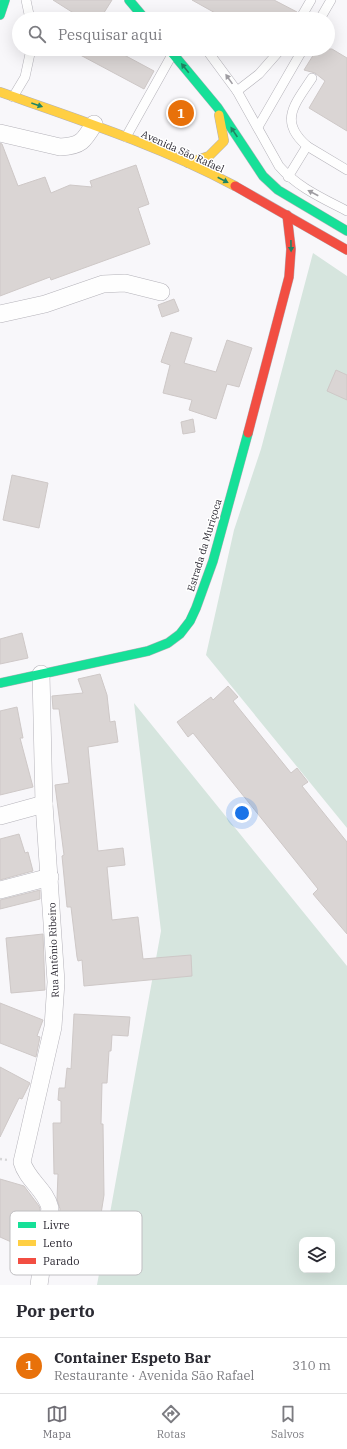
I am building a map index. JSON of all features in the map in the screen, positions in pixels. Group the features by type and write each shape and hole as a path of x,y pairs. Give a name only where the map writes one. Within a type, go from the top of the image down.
{"main road":[{"path":"0,16 5,0"},
{"path":"129,0 139,12"},
{"path":"175,56 218,108 263,176 278,190 347,231"},
{"name":"Avenida São Rafael","path":"0,92 94,124 188,163 265,201 347,250"},
{"path":"188,163 202,160 215,153 224,141 218,108"},
{"name":"Estrada da Muriçoca","path":"0,683 161,647 185,629 196,607 214,555 289,277 291,249 287,215"},
{"path":"312,244 326,238"},
{"name":"Estrada da Muriçoca","path":"289,277 301,257"}],"street":[{"path":"0,133 60,147 70,146 84,140 94,124"},
{"path":"0,314 45,304 103,284 125,283 161,292"},
{"name":"Rua Antônio Ribeiro","path":"41,674 44,804 56,982 53,1027 22,1162 24,1169 48,1197 50,1211"},
{"path":"0,816 44,804"},
{"path":"0,890 50,877"},
{"name":"Rua Antônio Ribeiro","path":"39,1285 40,1275"}],"lane":[{"path":"26,0 29,12"},
{"path":"304,12 311,0"},
{"path":"324,12 331,0"},
{"path":"13,97 25,77 30,56"},
{"path":"126,137 168,56"},
{"path":"211,56 237,91 279,166 288,177 300,186 347,211"},
{"path":"237,91 259,74 275,56"},
{"path":"258,127 299,56"},
{"path":"312,78 294,107 290,118 292,128 298,138 307,146 347,170"},
{"path":"288,177 307,146"}],"shaded area":[{"path":"313,253 347,276 347,828 206,655 234,530 261,449"},
{"path":"134,703 347,966 347,1285 97,1285 99,1275 142,1275 142,1211 110,1211 161,931"}],"building":[{"path":"53,0 112,0 104,12 72,12"},
{"path":"192,0 274,0 297,12 213,12"},
{"path":"335,51 347,58 347,131 309,108 325,81 315,73 304,70 313,56 335,56"},
{"path":"82,56 126,56 154,71 144,89"},
{"path":"0,143 2,144 18,186 45,177 51,193 70,185 92,187 90,181 136,165 149,204 138,208 150,244 51,280 50,277 0,296"},
{"path":"174,299 179,311 162,317 158,305"},
{"path":"171,332 192,338 184,363 216,372 227,340 252,348 239,387 227,384 216,419 189,410 192,400 163,393 170,365 161,362"},
{"path":"336,370 347,375 347,400 327,391"},
{"path":"193,419 195,432 183,434 181,422"},
{"path":"12,475 48,483 39,528 3,520"},
{"path":"22,633 28,658 0,664 0,639"},
{"path":"100,674 107,695 110,722 115,721 118,742 88,747 98,851 123,848 125,865 107,867 112,920 138,917 143,959 191,955 192,976 84,986 82,960 78,961 77,957 71,907 67,907 62,856 64,855 55,785 69,783 59,709 53,709 52,696 83,693 78,679"},
{"path":"228,686 238,697 233,701 291,773 297,768 308,782 302,786 347,842 347,934 313,894 318,889 193,733 188,737 177,722 211,697 213,700"},
{"path":"17,707 23,738 20,738 33,787 0,795 0,711"},
{"path":"19,834 25,853 28,852 33,871 0,880 0,839"},
{"path":"40,890 40,899 0,909 0,900"},
{"path":"43,934 45,990 11,993 6,938"},
{"path":"0,1003 43,1020 37,1036 40,1037 36,1057 0,1043"},
{"path":"74,1014 130,1017 128,1036 112,1035 111,1051 109,1051 107,1083 102,1083 101,1124 103,1124 104,1195 101,1211 60,1211 57,1199 58,1174 54,1174 53,1123 61,1123 61,1101 58,1100 59,1088 65,1088 67,1068 71,1069"},
{"path":"0,1067 30,1083 22,1099 19,1098 0,1137"},
{"path":"0,1179 24,1186 40,1209 40,1211 10,1211 10,1241 0,1237"}],"traffic: fast":[{"path":"0,15 5,0"},
{"path":"129,0 139,12"},
{"path":"175,56 218,108 263,176 278,190 347,231"},
{"path":"0,683 148,651 168,643 180,634 190,621 196,608 213,561 248,433"}],"traffic: slow":[{"path":"0,92 119,134 178,158 235,186"},
{"path":"188,163 209,156 224,141 219,115"}],"traffic: jam":[{"path":"235,186 347,250"},
{"path":"248,433 289,277 291,249 287,215"}],"place":[{"name":"Container Espeto Bar","path":"181,113"}]}
